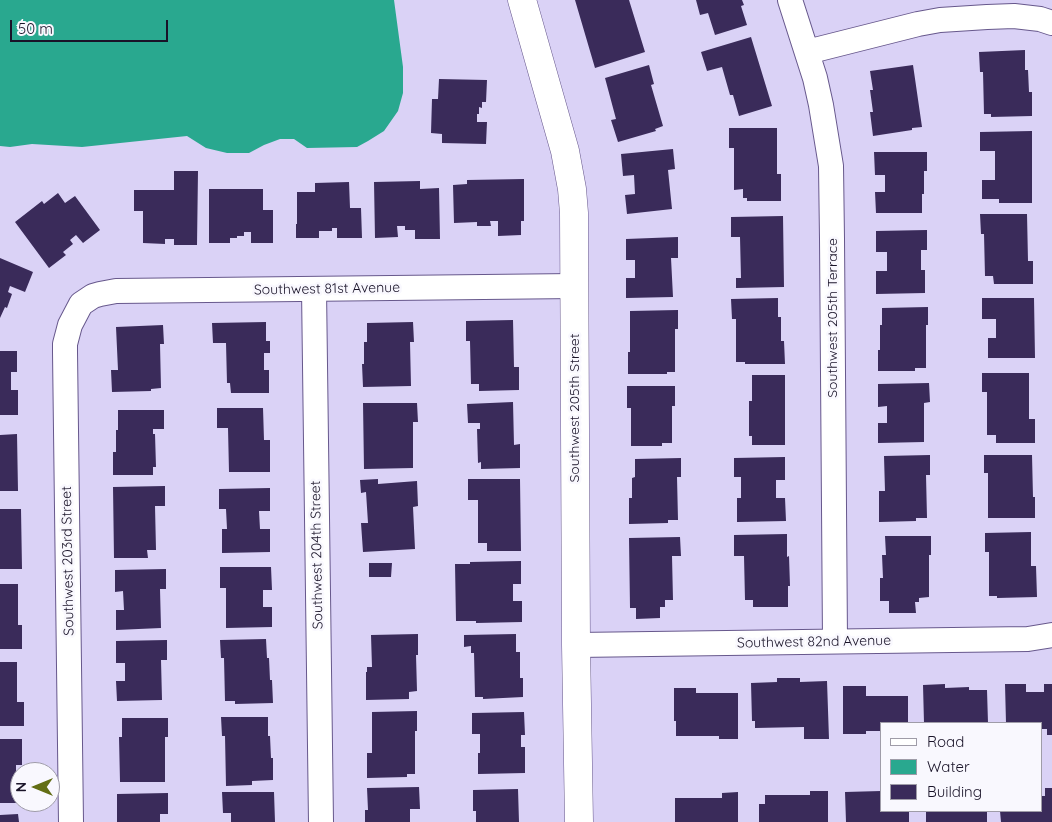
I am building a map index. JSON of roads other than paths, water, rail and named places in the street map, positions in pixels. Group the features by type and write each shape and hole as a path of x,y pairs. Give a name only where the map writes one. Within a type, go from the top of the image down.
{"street":[{"name":"Southwest 205th Street","path":"522,0 570,172 574,213 576,645 580,822"},
{"name":"Southwest 205th Terrace","path":"790,0 821,105 831,166 835,641"},
{"path":"806,52 940,20 1014,16 1040,19 1052,23"},
{"name":"Southwest 81st Avenue","path":"82,304 93,296 116,292 575,286"},
{"name":"Southwest 204th Street","path":"314,289 321,822"},
{"name":"Southwest 203rd Street","path":"71,822 65,344 70,325 82,304"},
{"name":"Southwest 82nd Avenue","path":"576,645 1028,639 1052,635"}],"water":[{"path":"0,0 394,0 403,67 403,93 398,111 384,131 357,147 307,148 294,139 280,139 249,153 227,153 206,148 187,136 82,147 32,144 10,147 0,146"}]}
